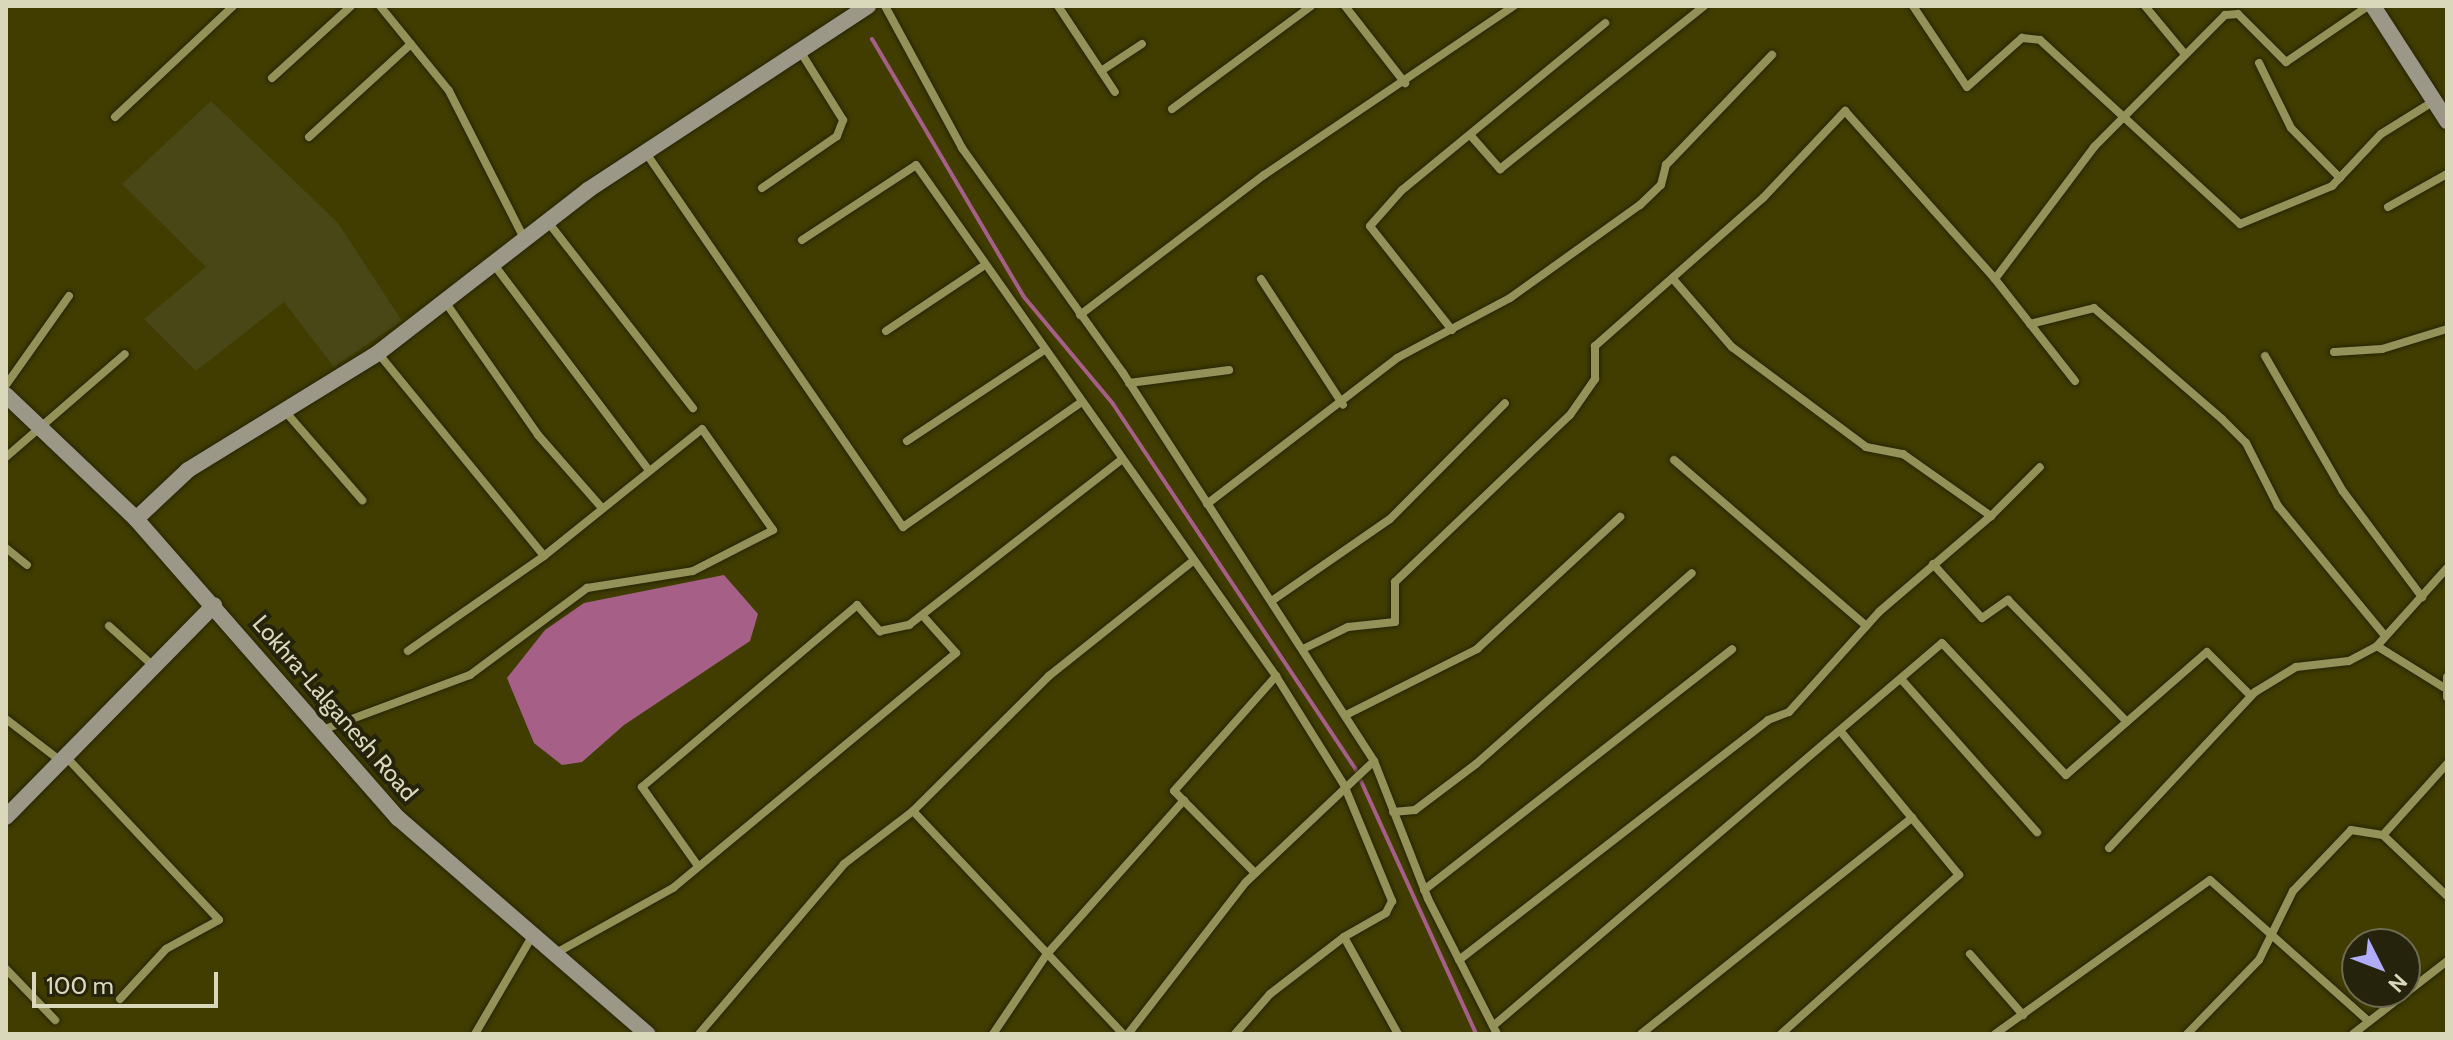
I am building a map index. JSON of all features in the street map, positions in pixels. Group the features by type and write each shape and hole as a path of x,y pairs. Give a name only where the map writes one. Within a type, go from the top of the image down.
{"street":[{"path":"115,117 233,6"},
{"path":"272,78 351,6"},
{"path":"380,6 449,91 526,240"},
{"path":"136,519 188,470 282,409 378,353 495,266 548,222 868,6"},
{"path":"885,6 962,148 1129,383 1346,715 1393,812 1424,890 1495,1030 1942,643 2066,775 2207,652 2251,696"},
{"path":"1058,6 1115,92"},
{"path":"1172,109 1311,6"},
{"path":"1345,6 1405,83"},
{"path":"1080,315 1264,175 1405,83 1514,6"},
{"path":"1685,6 1691,16"},
{"path":"1472,137 1500,169 1704,6"},
{"path":"1913,6 1967,87 2032,36 2124,110 2231,222 2317,195 2340,178 2381,134 2434,101"},
{"path":"2145,6 2184,53"},
{"path":"1995,279 2124,110 2225,15 2238,14 2286,62 2371,6 2447,121"},
{"path":"1452,330 1370,226 1402,190 1472,137 1605,23"},
{"path":"309,137 411,44"},
{"path":"1101,71 1142,44"},
{"path":"762,188 837,136 843,120 800,51"},
{"path":"1207,504 1343,405 1397,358 1452,330 1640,205 1661,185 1666,165 1772,55"},
{"path":"2259,63 2291,128 2340,178"},
{"path":"1305,648 1348,627 1395,622 1395,582 1570,415 1595,379 1595,346 1673,279 1845,111 1995,279 2075,381"},
{"path":"646,153 903,527 1080,403"},
{"path":"802,240 916,165 982,267 1276,676 1346,783 1393,906 1344,937 1270,994 1235,1034"},
{"path":"2388,207 2447,174"},
{"path":"548,222 693,408"},
{"path":"495,266 648,469"},
{"path":"886,331 982,267"},
{"path":"1261,279 1343,405"},
{"path":"1673,279 1732,347 1866,447 1903,454 1991,516"},
{"path":"6,385 69,296"},
{"path":"446,303 538,435 602,508"},
{"path":"2030,324 2094,308 2222,419 2246,443 2278,506 2385,636"},
{"path":"2334,352 2382,349 2447,329"},
{"path":"907,441 1043,351"},
{"path":"378,353 544,556"},
{"path":"6,457 38,424 125,354"},
{"path":"2265,356 2342,490 2422,597"},
{"path":"1129,383 1229,370"},
{"name":"Lokhra-Lalganesh Road","path":"6,395 136,519 398,818 551,956 647,1034"},
{"path":"1273,600 1390,519 1505,403"},
{"path":"282,409 362,500"},
{"path":"322,730 470,675 587,588 693,571 773,530 702,429 648,469 544,556 408,651"},
{"path":"698,866 642,787 857,605 880,631 923,616 1121,460"},
{"path":"1674,460 1866,626"},
{"path":"1459,960 1756,730 1789,712 1866,626 1991,516 2040,467"},
{"path":"1346,715 1477,649 1620,517"},
{"path":"6,548 27,565"},
{"path":"699,1034 844,864 913,811 1049,676 1193,561"},
{"path":"1933,564 1982,618 2008,600 2127,722"},
{"path":"2109,848 2251,696 2296,667 2349,661 2377,646 2447,568"},
{"path":"1393,812 1415,810 1476,764 1692,573"},
{"path":"6,817 67,762 151,664 214,605"},
{"path":"551,956 673,888 956,653 923,616"},
{"path":"109,626 151,664"},
{"path":"2377,646 2443,687 2447,697"},
{"path":"1424,890 1732,649"},
{"path":"1255,873 1174,791 1276,676"},
{"path":"2443,687 2447,677"},
{"path":"1901,679 2037,832"},
{"path":"6,719 67,762 219,920 166,949 120,999"},
{"path":"1781,1034 1959,875 1841,732"},
{"path":"913,811 1126,1034 1255,873 1346,783 1370,764"},
{"path":"2383,835 2447,764"},
{"path":"993,1034 1047,954 1184,800"},
{"path":"1641,1034 1912,818"},
{"path":"2187,1034 2259,960 2275,933 2293,891 2339,838 2351,830 2383,835 2447,896"},
{"path":"1995,1034 2210,880 2275,933 2368,1021"},
{"path":"1344,937 1398,1034"},
{"path":"475,1034 531,938"},
{"path":"1970,954 2023,1015"},
{"path":"2353,1034 2447,961"},
{"path":"6,969 55,1020"}],"shaded area":[{"path":"211,101 338,223 402,321 334,367 284,302 196,371 144,319 206,267 122,184"},
{"path":"724,575 758,614 750,641 624,725 582,762 562,765 534,743 507,678 545,630 584,603"}],"waterway":[{"path":"872,39 1024,297 1113,404 1355,768 1476,1034"}]}
